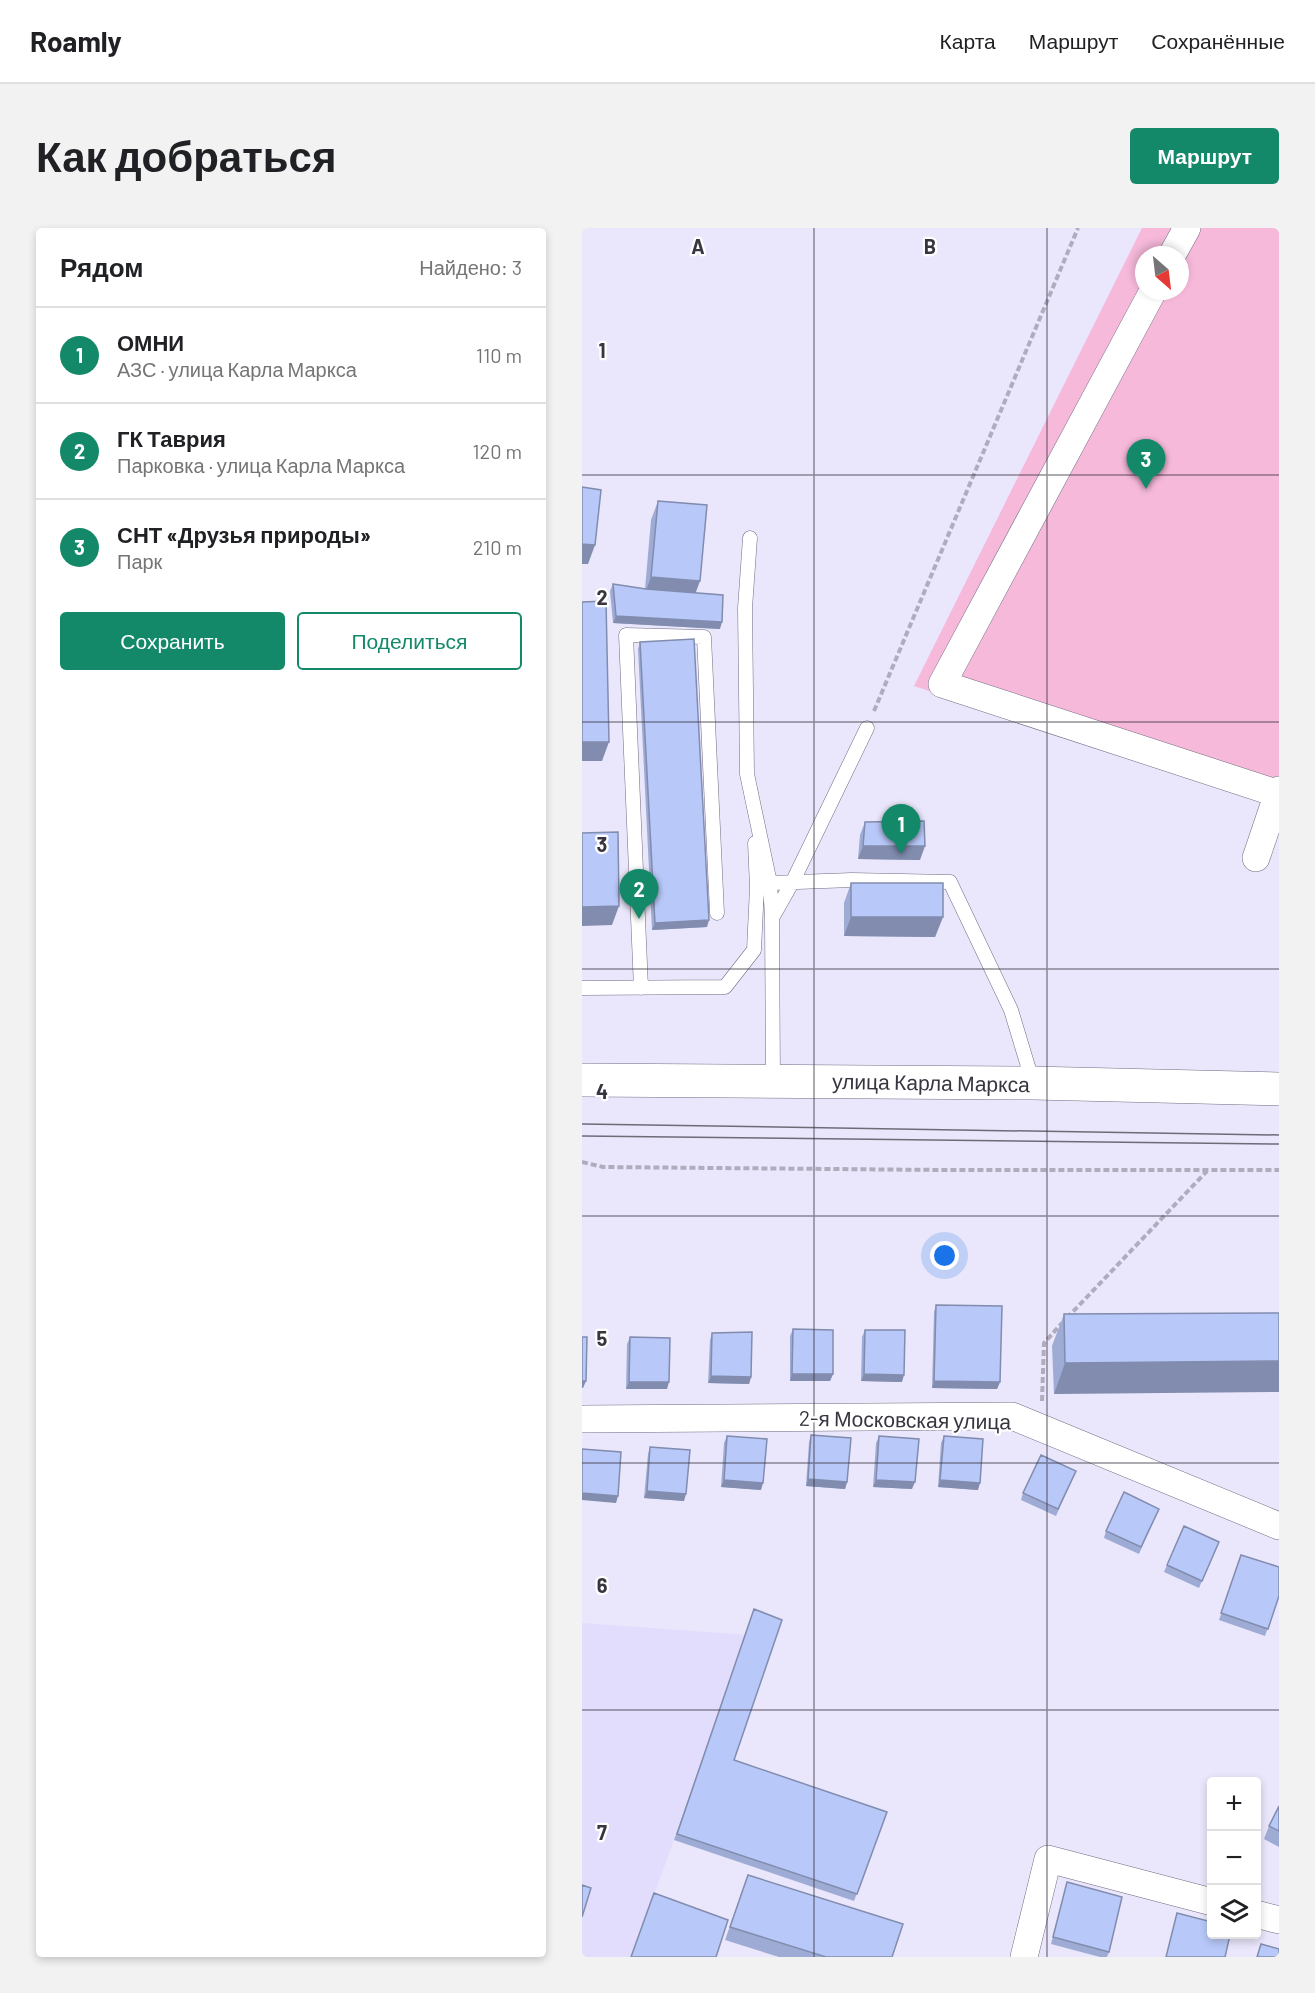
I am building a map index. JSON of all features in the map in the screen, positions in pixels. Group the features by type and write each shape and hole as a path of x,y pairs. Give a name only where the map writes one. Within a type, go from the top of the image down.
{"street":[{"path":"1177,246 1187,228"},
{"path":"1148,300 942,684 1278,792 1256,858"},
{"name":"улица Карла Маркса","path":"582,1080 1033,1083 1279,1089"},
{"name":"2-я Московская улица","path":"582,1419 1012,1416 1279,1526"},
{"path":"1024,1957 1048,1859 1207,1901"},
{"path":"1261,1915 1279,1920"}],"lane":[{"path":"750,538 745,608 747,774 770,883 773,1081"},
{"path":"641,988 626,635 704,637 717,913"},
{"path":"772,918 793,881 867,728"},
{"path":"582,988 725,987 754,950 758,887 752,802"},
{"path":"770,883 793,881 950,882 1011,1010 1033,1083"}],"path":[{"path":"867,728 1078,228"},
{"path":"582,1162 603,1167 1279,1170"},
{"path":"1042,1406 1044,1343 1207,1170"}],"shaded area":[{"path":"1142,228 1279,228 1279,804 914,686"},
{"path":"582,1623 746,1635 631,1957 582,1957"}],"building":[{"path":"582,487 601,490 595,545 582,544"},
{"path":"658,501 707,505 700,581 651,577"},
{"path":"613,584 723,595 722,622 616,616"},
{"path":"606,601 609,742 582,742 582,602"},
{"path":"694,639 709,920 655,923 640,642"},
{"path":"924,821 925,846 863,846 865,822"},
{"path":"618,832 619,906 582,907 582,833"},
{"path":"851,883 943,883 943,917 851,917"},
{"path":"936,1305 1002,1306 1000,1382 934,1381"},
{"path":"1279,1313 1279,1361 1065,1363 1064,1314"},
{"path":"793,1329 833,1330 833,1374 792,1374"},
{"path":"865,1330 905,1330 904,1375 864,1374"},
{"path":"752,1332 751,1377 711,1376 712,1333"},
{"path":"582,1337 587,1337 586,1381 582,1381"},
{"path":"630,1337 670,1338 669,1382 629,1382"},
{"path":"811,1435 851,1438 847,1482 808,1479"},
{"path":"727,1436 767,1439 763,1483 724,1480"},
{"path":"879,1436 919,1439 915,1482 876,1480"},
{"path":"944,1436 983,1439 980,1483 940,1480"},
{"path":"650,1447 690,1450 686,1494 647,1491"},
{"path":"582,1449 621,1452 618,1496 582,1493"},
{"path":"1041,1455 1076,1471 1058,1509 1023,1493"},
{"path":"1124,1492 1159,1509 1141,1547 1106,1531"},
{"path":"1184,1526 1219,1542 1202,1581 1167,1565"},
{"path":"1241,1555 1279,1567 1279,1596 1268,1629 1221,1613"},
{"path":"754,1609 782,1620 734,1760 887,1812 857,1894 677,1834"},
{"path":"1279,1806 1279,1831 1269,1826"},
{"path":"748,1875 903,1924 892,1957 826,1957 730,1927"},
{"path":"1067,1882 1122,1897 1109,1952 1053,1937"},
{"path":"582,1885 591,1888 582,1917"},
{"path":"654,1893 728,1920 716,1957 631,1957"},
{"path":"1177,1913 1207,1921 1207,1939 1229,1939 1225,1957 1166,1957"},
{"path":"1261,1944 1279,1949 1279,1957 1257,1957"}],"tram line":[{"path":"582,1124 1279,1135"},
{"path":"582,1136 1279,1144"}],"place":[{"name":"СНТ «Друзья природы»","path":"1146,489"},
{"name":"ОМНИ","path":"901,854"},
{"name":"ГК Таврия","path":"639,919"}]}
